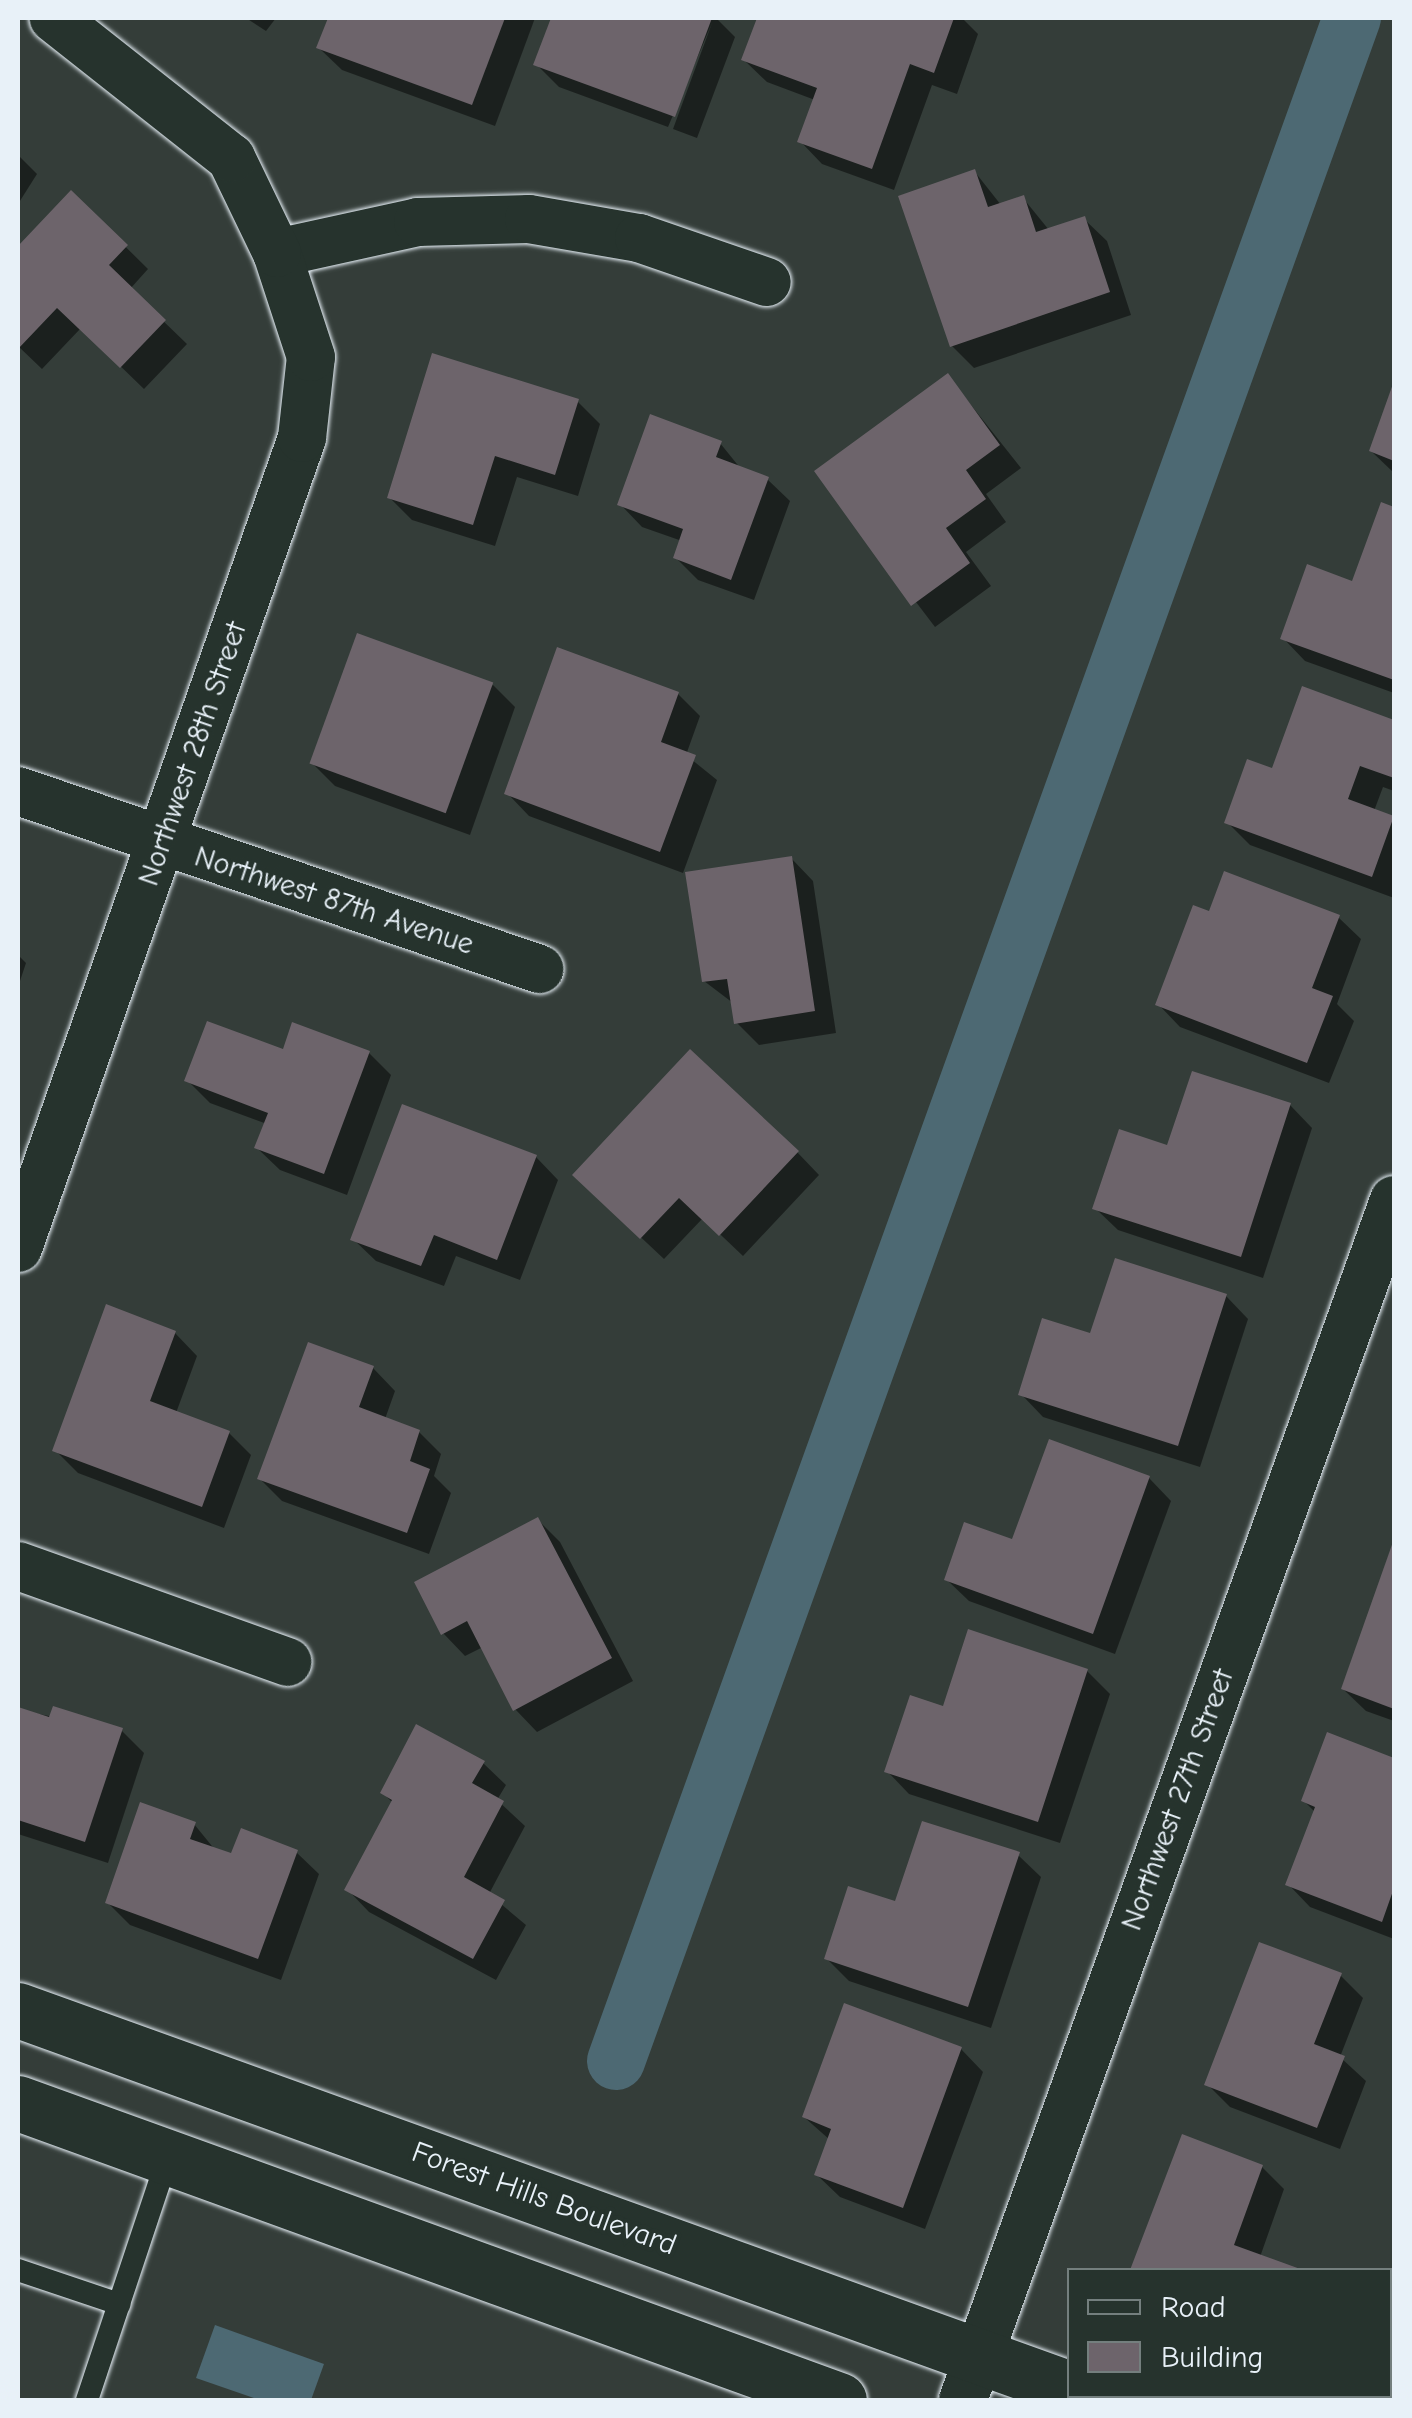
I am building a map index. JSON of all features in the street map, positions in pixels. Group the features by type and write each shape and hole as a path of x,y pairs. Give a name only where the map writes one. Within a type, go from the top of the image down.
{"street":[{"name":"Northwest 28th Street","path":"18,1248 302,438 311,357 278,253 231,158 54,18"},
{"path":"278,253 418,222 529,219 639,238 766,282"},
{"name":"Northwest 87th Avenue","path":"18,791 162,844 538,970"},
{"name":"Northwest 27th Street","path":"970,2378 1394,1200"},
{"path":"18,1566 286,1662"},
{"name":"Forest Hills Boulevard","path":"18,2010 970,2378 1067,2389"},
{"path":"18,2103 839,2400"}],"lane":[{"path":"87,2400 169,2155"},
{"path":"18,2270 119,2304"}],"water":[{"path":"215,2325 324,2364 311,2400 260,2400 196,2378"}],"building":[{"path":"328,18 505,18 472,105 316,48"},
{"path":"551,18 712,18 675,117 533,65"},
{"path":"757,18 954,18 934,73 910,64 872,169 797,142 817,88 741,60"},
{"path":"975,169 988,207 1024,195 1036,232 1085,216 1110,292 950,347 898,196"},
{"path":"71,190 128,245 109,265 166,320 120,368 57,308 18,349 18,246"},
{"path":"432,353 579,399 555,475 495,456 473,525 387,498"},
{"path":"948,373 1000,445 966,470 986,499 946,528 970,563 911,606 814,471"},
{"path":"1394,381 1394,461 1369,451"},
{"path":"650,414 722,441 716,457 769,477 731,580 673,558 683,529 617,505"},
{"path":"1381,502 1394,507 1394,680 1280,639 1307,564 1352,581"},
{"path":"357,633 493,683 446,813 309,764"},
{"path":"557,647 679,692 661,742 696,755 660,852 504,794"},
{"path":"1302,686 1394,720 1394,778 1360,766 1348,799 1394,816 1372,877 1224,823 1247,759 1272,768"},
{"path":"792,856 815,1011 734,1024 727,979 702,982 685,872"},
{"path":"1224,871 1340,915 1312,988 1333,996 1307,1063 1155,1005 1193,905 1209,911"},
{"path":"207,1021 283,1049 292,1022 370,1051 324,1174 254,1148 268,1113 184,1081"},
{"path":"690,1049 799,1151 719,1236 679,1198 640,1239 572,1175"},
{"path":"1192,1071 1291,1103 1241,1257 1092,1209 1119,1129 1167,1145"},
{"path":"402,1104 537,1155 497,1260 434,1235 421,1266 350,1240"},
{"path":"1115,1258 1227,1294 1178,1446 1018,1395 1042,1318 1090,1333"},
{"path":"106,1304 176,1331 150,1401 230,1431 202,1507 52,1451"},
{"path":"308,1342 374,1366 359,1407 420,1430 410,1461 430,1469 407,1533 257,1479"},
{"path":"1049,1439 1150,1476 1093,1634 944,1580 964,1522 1012,1539"},
{"path":"538,1517 612,1658 513,1711 467,1621 441,1635 414,1582"},
{"path":"1394,1539 1394,1709 1341,1689"},
{"path":"968,1629 1088,1669 1038,1822 884,1772 910,1695 943,1706"},
{"path":"53,1706 123,1728 85,1842 18,1820 18,1707 49,1717"},
{"path":"416,1724 485,1761 472,1783 504,1801 464,1877 505,1900 473,1959 344,1890 392,1800 380,1793"},
{"path":"1327,1732 1394,1758 1394,1888 1382,1922 1285,1885 1315,1807 1301,1801"},
{"path":"140,1802 196,1822 190,1839 231,1853 241,1828 298,1850 258,1959 105,1903"},
{"path":"922,1821 1020,1852 968,2007 824,1959 848,1886 895,1901"},
{"path":"1259,1942 1342,1973 1314,2044 1345,2056 1317,2128 1204,2085"},
{"path":"844,2003 962,2047 903,2208 814,2175 831,2129 802,2117"},
{"path":"1182,2134 1263,2165 1234,2245 1297,2268 1131,2268"}],"waterway":[{"path":"616,2061 1352,18"}]}
